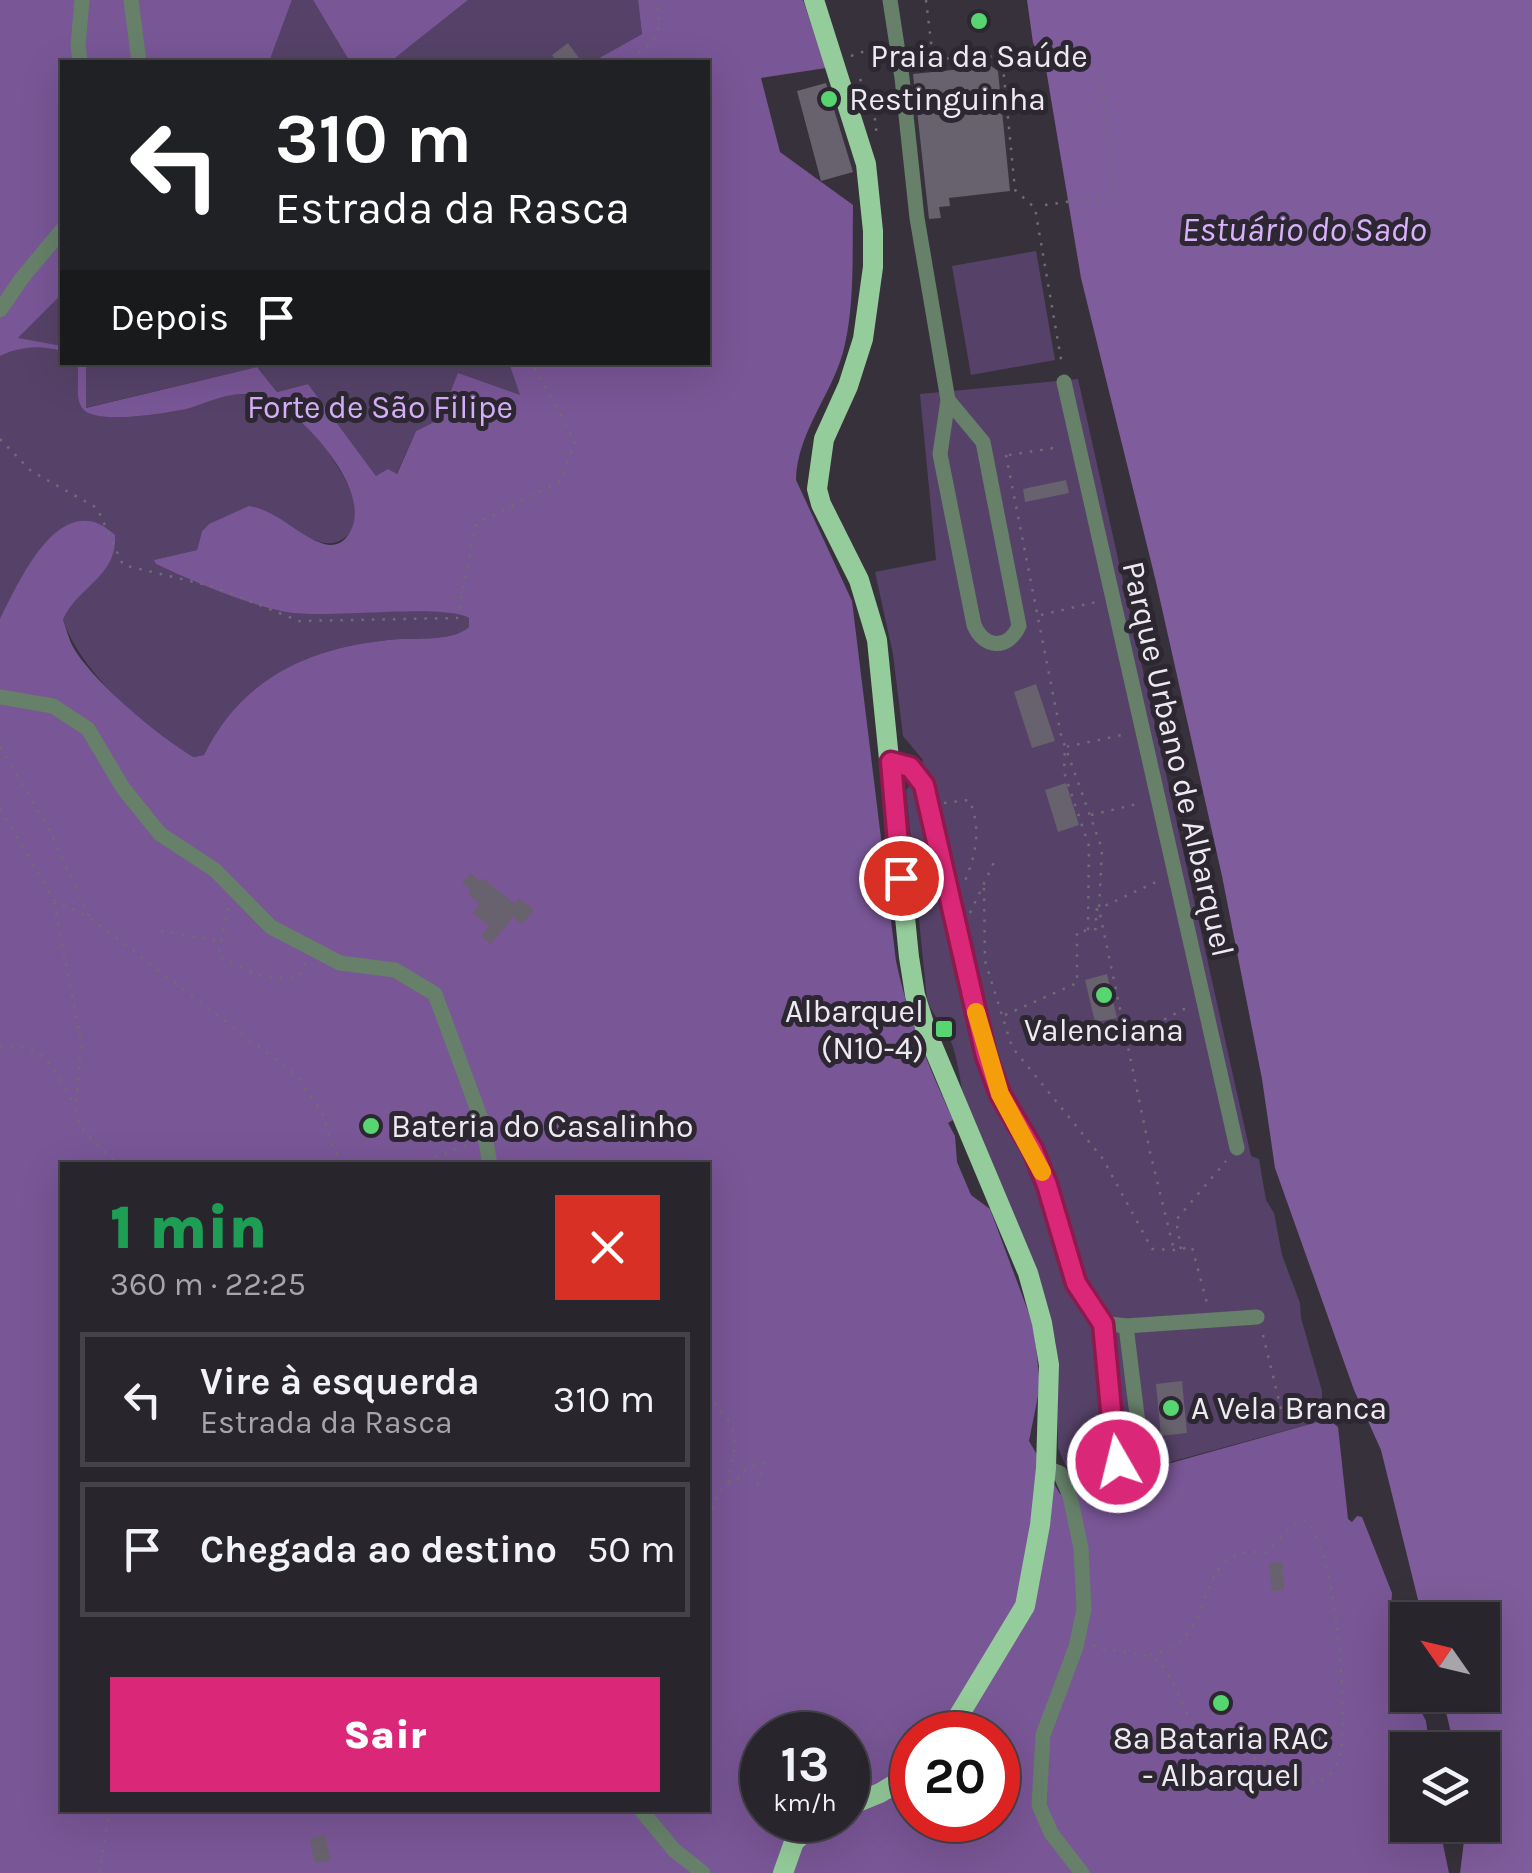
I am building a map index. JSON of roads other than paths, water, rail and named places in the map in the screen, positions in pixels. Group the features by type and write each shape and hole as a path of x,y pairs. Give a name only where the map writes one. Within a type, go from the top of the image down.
{"main road":[{"path":"814,0 866,164 873,231 863,339 848,386 824,439 817,489 860,580 872,616 882,673 915,996 936,1056 1015,1240 1042,1323 1050,1388 1040,1525 1024,1606 961,1712"},
{"path":"783,1873 794,1842"}],"street":[{"path":"80,60 82,0"},
{"path":"130,0 138,60"},
{"path":"890,0 916,218 948,400 940,454 974,625 979,637 990,644 1002,644 1014,638 1019,626 983,442 948,400"},
{"path":"0,310 60,232"},
{"name":"Parque Urbano de Albarquel","path":"1064,382 1237,1148"},
{"path":"0,696 52,706 88,730 123,788 160,834 215,870 271,927 340,963 395,970 435,994 483,1124 489,1162"},
{"path":"891,762 916,771 924,785 951,912 994,1079 1033,1150 1076,1283 1103,1324 1118,1462 1142,1456 1126,1326"},
{"path":"1103,1324 1126,1326 1258,1317"},
{"path":"1046,1468 1057,1470 1068,1489 1082,1548 1085,1581 1078,1638 1043,1735 1038,1790 1044,1818 1082,1873"},
{"path":"643,1812 674,1850 703,1873"}],"water":[{"name":"Estuário do Sado","path":"1027,0 1532,0 1532,1873 1460,1873 1464,1842 1500,1842 1500,1732 1451,1732 1446,1712 1500,1712 1500,1602 1419,1602 1381,1450 1354,1390 1275,1168 1262,1079 1222,876 1156,582 1081,278 1046,69 1033,43"}],"place":[{"name":"Praia da Saúde","path":"979,21"},
{"name":"Restinguinha","path":"829,99"},
{"name":"Valenciana","path":"1104,995"},
{"name":"Albarquel (N10-4)","path":"944,1029"},
{"name":"Bateria do Casalinho","path":"371,1126"},
{"name":"A Vela Branca","path":"1171,1408"},
{"name":"8ª Bataria RAC - Albarquel","path":"1221,1703"}],"park label":[{"name":"Forte de São Filipe","path":"380,407"}]}
